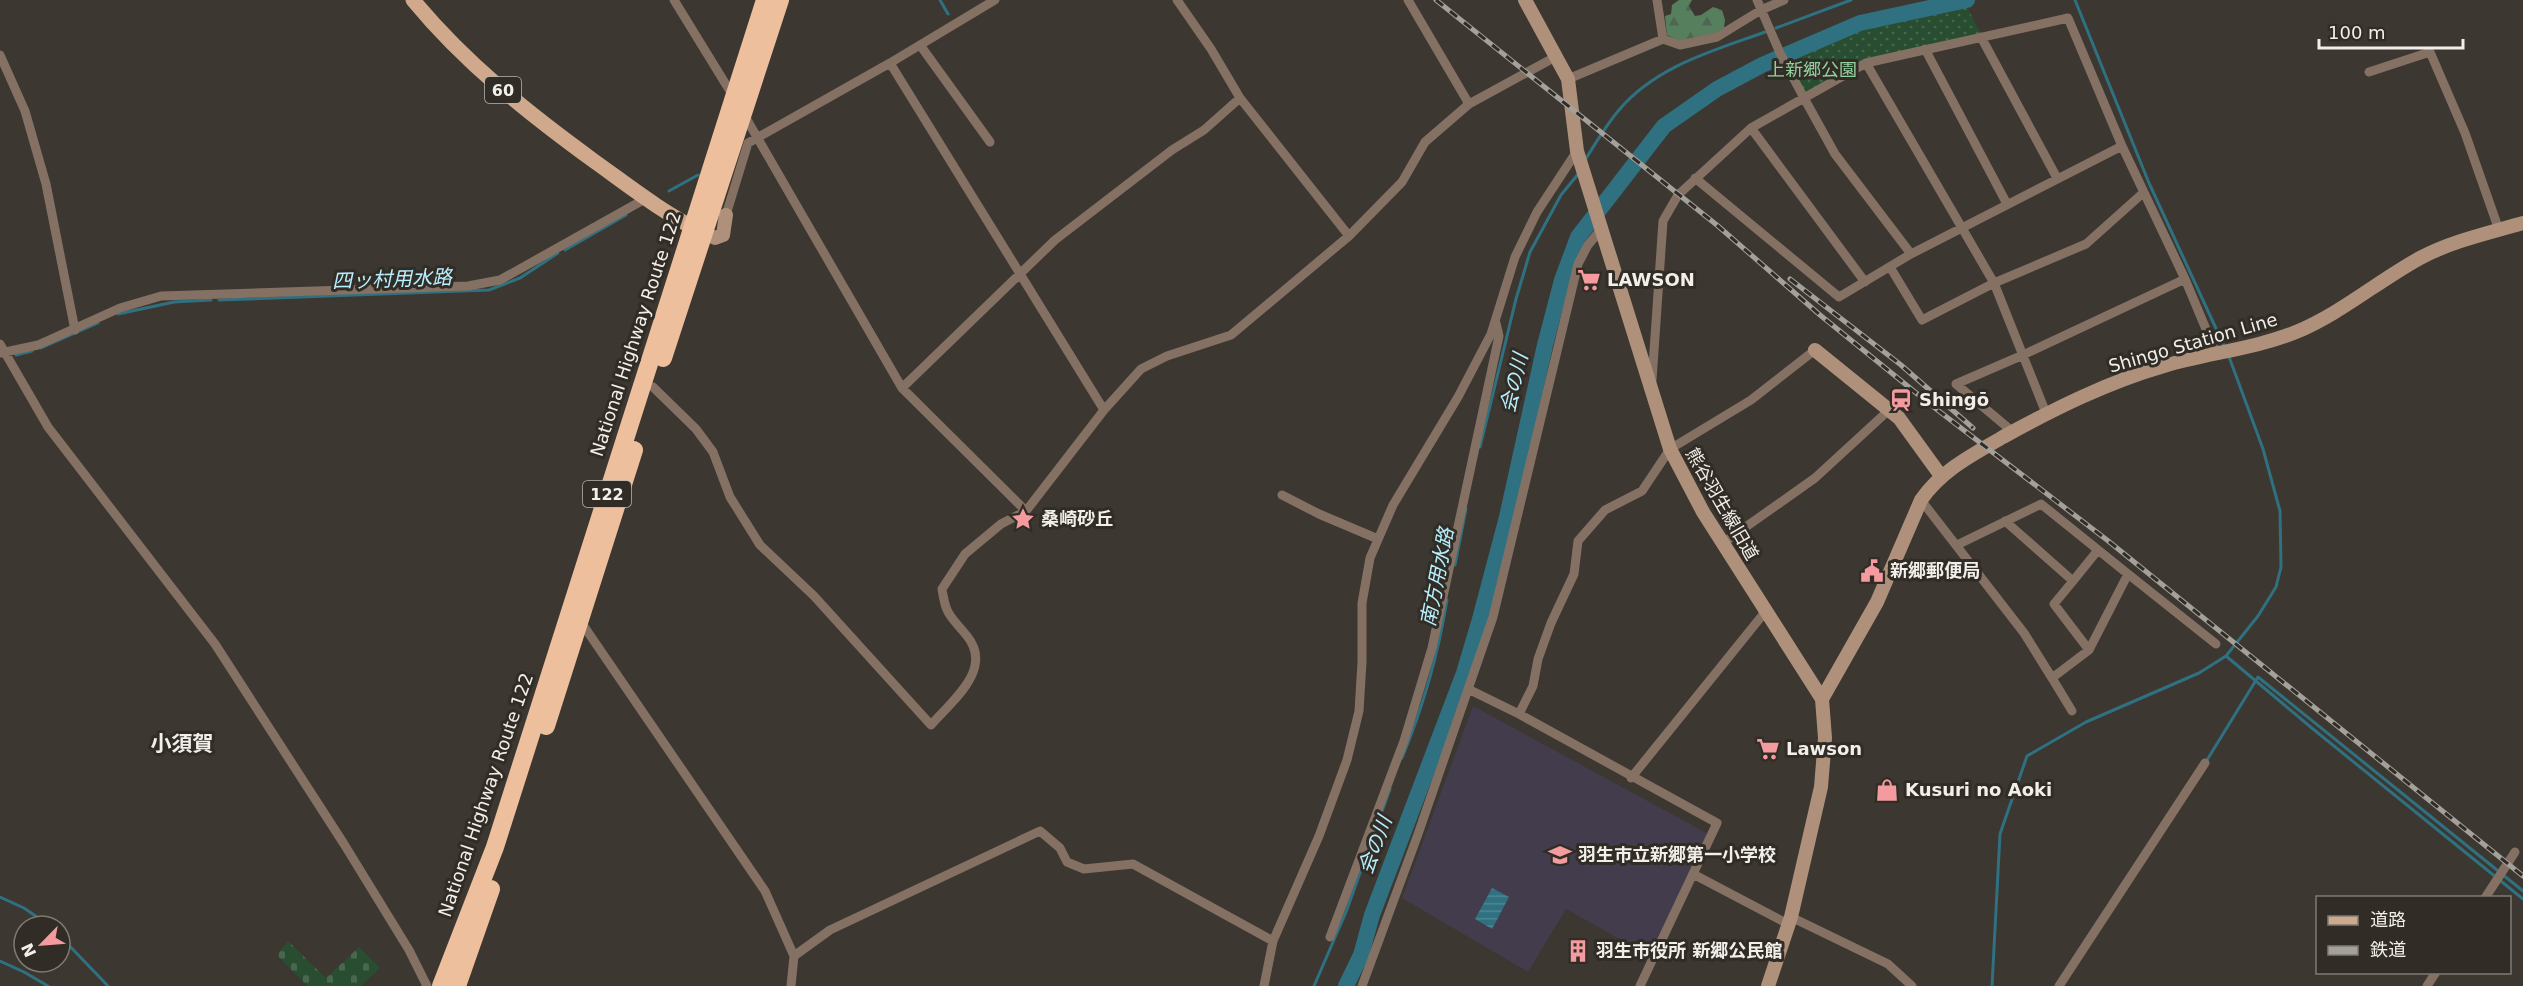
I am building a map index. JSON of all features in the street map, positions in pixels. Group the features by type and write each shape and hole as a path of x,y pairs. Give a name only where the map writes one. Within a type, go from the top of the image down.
{"highway":[{"name":"National Highway Route 122","path":"457,986 581,622 653,387 733,96 765,0"},
{"name":"National Highway Route 122","path":"441,986 495,847 698,230 743,113 780,0"}],"main road":[{"name":"60","path":"413,0 471,62 523,108 645,199 698,230"}],"street":[{"path":"674,0 733,96"},
{"path":"698,230 715,238 723,236 726,215 748,143 890,63 995,0"},
{"path":"1177,0 1211,49 1240,98 1349,236"},
{"path":"1408,0 1469,104"},
{"name":"熊谷羽生線旧道","path":"1525,0 1568,79 1577,151 1603,227 1670,449 1703,512 1822,699"},
{"path":"1657,0 1663,39"},
{"path":"1757,0 1782,58 1835,154 1911,254"},
{"path":"1568,79 1663,39 1680,45 1717,37 1761,10 1784,0"},
{"path":"1651,385 1663,221 1678,195 1751,128 1866,63 2068,18 2122,146 2185,279 2216,353"},
{"path":"1981,37 2057,178"},
{"path":"920,45 990,142"},
{"path":"1925,49 2007,204"},
{"path":"2368,72 2430,52 2465,133 2499,230"},
{"path":"0,55 25,111 46,184 75,330"},
{"path":"653,387 696,429 713,452 730,497 760,545 814,597 931,725 971,680 978,662 970,639 945,610 942,589 965,554 1002,524 1026,511 1104,410 1141,369 1167,356 1230,335 1349,236 1402,182 1425,142 1469,104 1557,56"},
{"path":"890,63 1018,274 1104,410"},
{"path":"1866,63 1994,283 2046,413"},
{"path":"902,388 1055,240 1172,150 1204,130 1240,98"},
{"path":"743,113 902,388 1026,511"},
{"path":"1751,128 1865,282"},
{"path":"1695,178 1839,297 1911,254 2122,146"},
{"path":"1264,986 1273,941 1319,836 1347,760 1359,711 1362,603 1370,558 1410,474 1458,397 1491,334 1515,257 1538,212 1577,151"},
{"path":"1890,267 1922,320 1994,283 2086,244 2143,193"},
{"path":"427,986 412,956 344,844 215,645 48,427 1,350 38,345 120,308 161,296 468,286 500,280 645,199"},
{"name":"Shingo Station Line","path":"1822,699 1877,602 1921,500 1941,476 1968,457 2046,413 2141,373 2295,332 2318,321 2423,257 2523,223"},
{"path":"1362,986 1418,837 1493,617 1578,264 1588,244 1603,227"},
{"path":"2013,432 1956,384 2185,279"},
{"path":"1330,937 1404,741 1432,648 1499,336 1495,320"},
{"path":"1519,714 1533,686 1538,659 1551,623 1574,574 1578,541 1605,510 1642,491 1670,449 1751,400 1815,350 1908,427 1941,476"},
{"path":"1723,543 1815,478 1889,410"},
{"path":"1282,495 1319,514 1378,539"},
{"path":"1921,500 2024,633 2072,711"},
{"path":"1957,545 2041,504 2216,644"},
{"path":"2005,521 2073,581"},
{"path":"2089,650 2054,604 2098,550"},
{"path":"2052,678 2089,650 2128,574"},
{"path":"1631,778 1765,612"},
{"path":"581,622 765,891 794,956 791,986"},
{"path":"1468,689 1519,714 1717,824 1640,986"},
{"path":"1768,986 1789,920 1824,766 1822,699"},
{"path":"2059,986 2205,763"},
{"path":"794,956 830,930 1040,831 1060,848 1066,862 1084,869 1133,864 1273,941"},
{"path":"2486,896 2515,852"},
{"path":"1693,874 1888,964 1912,986"}],"shaded area":[{"name":"羽生市立新郷第一小学校","path":"1473,706 1712,836 1650,956 1566,909 1528,972 1402,898"}],"green space":[{"path":"1679,0 1692,0 1689,6 1695,16 1713,7 1722,10 1725,20 1724,28 1715,33 1680,41 1667,35 1665,16 1671,14 1672,5"},
{"name":"上新郷公園","path":"1966,5 1981,34 1865,61 1804,95 1786,61 1869,25"},
{"path":"288,941 326,978 359,947 380,968 361,986 307,986 277,955"}],"water":[{"path":"1492,888 1509,897 1492,929 1475,919"}],"waterway":[{"name":"四ッ村用水路","path":"940,0 948,14"},
{"name":"南方用水路","path":"1776,28 1851,0"},
{"name":"会の川","path":"1346,986 1361,955 1372,915 1464,673 1507,517 1545,345 1562,280 1578,237 1664,126 1717,89 1762,65 1860,23 1967,0"},
{"path":"2075,0 2149,183 2225,348"},
{"name":"南方用水路","path":"1585,160 1619,110 1650,82 1706,53 1765,32"},
{"name":"南方用水路","path":"1480,447 1516,299 1530,252 1561,195 1579,173"},
{"name":"四ッ村用水路","path":"669,191 698,175"},
{"name":"四ッ村用水路","path":"565,250 626,215"},
{"name":"四ッ村用水路","path":"219,300 489,290 520,278 558,253"},
{"name":"四ッ村用水路","path":"118,314 174,302 211,300"},
{"name":"四ッ村用水路","path":"41,348 98,323"},
{"name":"四ッ村用水路","path":"16,355 32,351"},
{"path":"1992,986 2000,834 2027,756 2086,722 2199,673 2226,656 2258,616 2276,587 2281,567 2280,511 2263,449 2228,354"},
{"name":"南方用水路","path":"1455,565 1466,509"},
{"name":"南方用水路","path":"1402,758 1429,680 1447,600"},
{"path":"2226,656 2523,899"},
{"path":"2207,760 2258,677 2523,891"},
{"name":"南方用水路","path":"1314,986 1346,912 1390,789"},
{"name":"南方用水路","path":"0,897 33,914"},
{"name":"南方用水路","path":"72,948 108,986"},
{"name":"会の川","path":"0,961 48,986"}],"railway":[{"path":"1436,0 1718,226 1820,315 1931,405 2107,540 2523,876"},
{"path":"1790,279 1901,365 1973,428"}],"place":[{"name":"LAWSON","path":"1589,280"},
{"name":"Shingō","path":"1901,400"},
{"name":"桑崎砂丘","path":"1023,519"},
{"name":"新郷郵便局","path":"1872,571"},
{"name":"Lawson","path":"1768,749"},
{"name":"Kusuri no Aoki","path":"1887,790"},
{"name":"羽生市立新郷第一小学校","path":"1560,855"},
{"name":"羽生市役所 新郷公民館","path":"1578,951"}],"district":[{"name":"小須賀","path":"182,744"}]}
